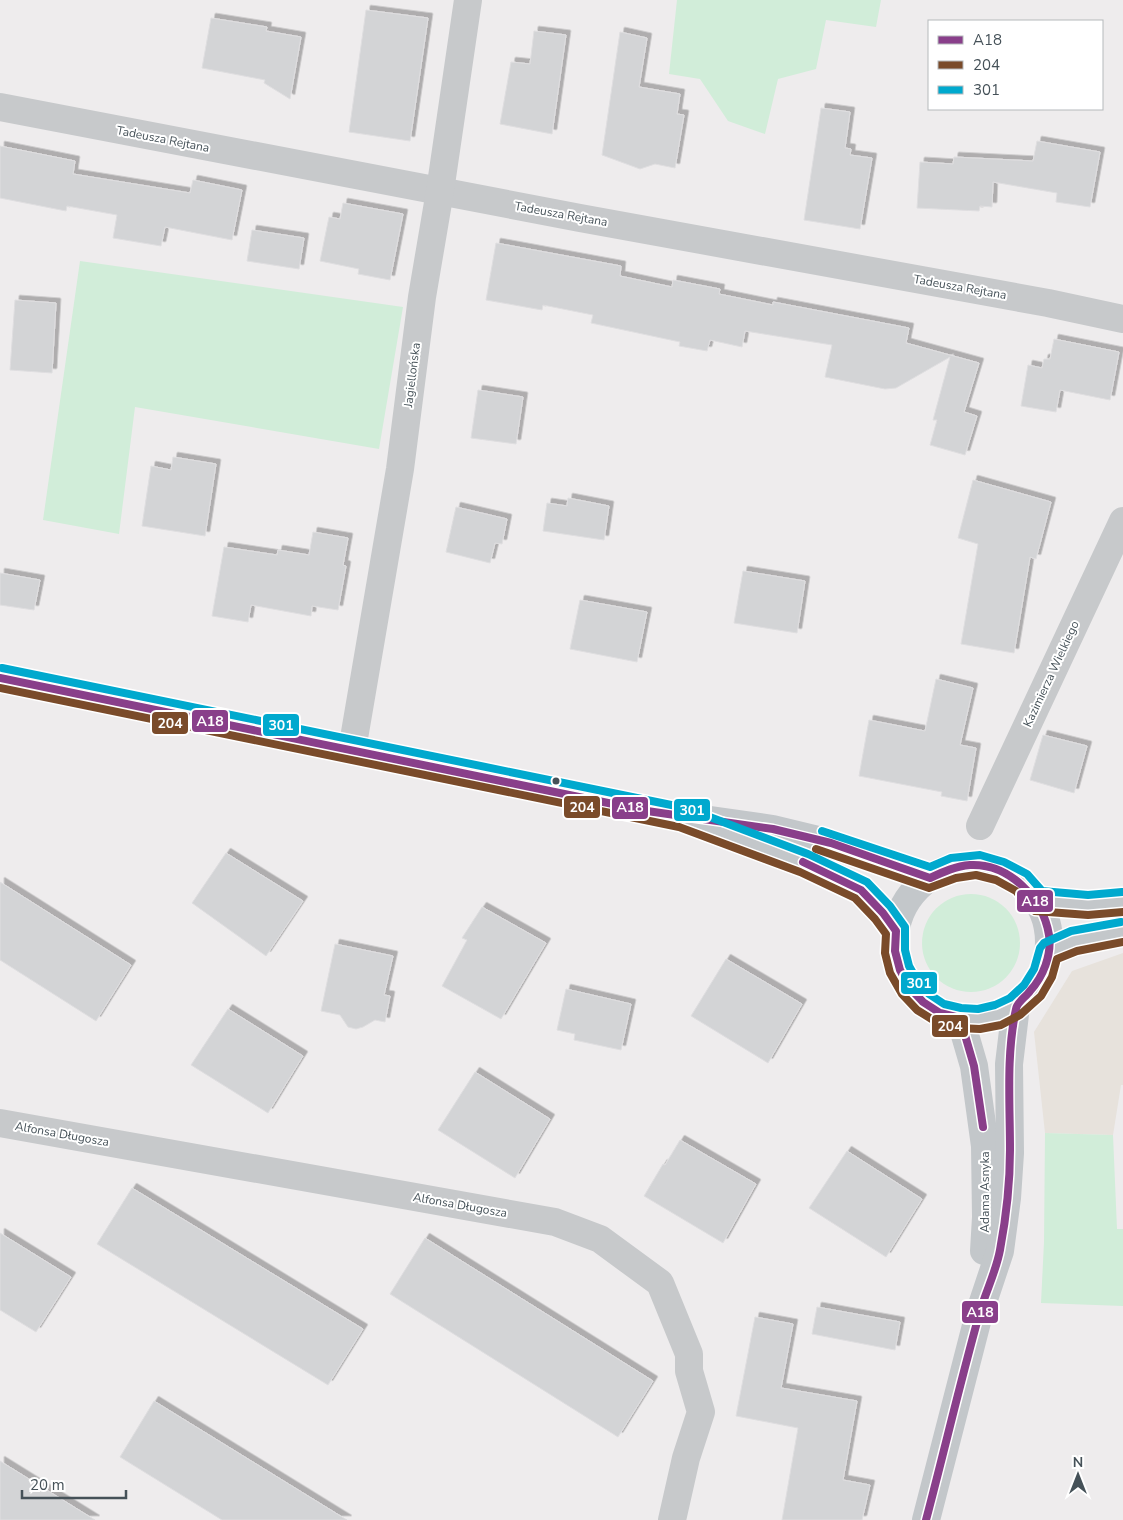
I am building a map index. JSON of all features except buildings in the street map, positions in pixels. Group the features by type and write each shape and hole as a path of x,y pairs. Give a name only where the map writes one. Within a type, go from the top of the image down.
{"main road":[{"path":"0,678 682,817 773,829 815,838 930,878"},
{"path":"682,817 804,863 861,890 883,913 896,931"},
{"path":"977,865 1000,871 1022,883 1037,900 1045,917 1049,934 1049,952 1043,973 1032,991 1016,1006 998,1015 979,1019 960,1018 940,1012 923,1002 910,988 898,964 895,950 896,931 902,910 914,891 930,878 953,868 977,865"},
{"path":"1037,900 1088,904 1123,902"},
{"path":"1049,952 1074,941 1123,932"},
{"name":"Adama Asnyka","path":"926,1520 980,1310 1000,1251 1007,1198 1010,1153 1009,1064 1016,1006"},
{"name":"Adama Asnyka","path":"960,1018 974,1066 985,1146 986,1217 980,1310"}],"street":[{"name":"Jagiellońska","path":"352,750 400,469 422,298 468,0"},
{"name":"Tadeusza Rejtana","path":"0,107 1123,318"},
{"name":"Kazimierza Wielkiego","path":"980,826 1123,521"},
{"name":"Alfonsa Długosza","path":"0,1123 555,1222 600,1239 660,1283 689,1354 689,1371 701,1412 686,1458 672,1520"}],"shaded area":[{"path":"1123,953 1123,1085 1121,1085 1113,1135 1045,1133 1034,1032 1072,971"}],"green space":[{"path":"677,0 881,0 876,27 826,20 816,69 778,79 765,134 728,121 700,79 669,74"},
{"path":"80,261 403,307 379,449 135,407 119,534 43,520"},
{"path":"971,894 990,898 1005,909 1016,924 1020,943 1016,962 1005,977 990,988 971,992 952,988 937,977 926,962 922,943 926,924 937,909 952,898"},
{"path":"1045,1133 1113,1135 1117,1229 1123,1229 1123,1306 1041,1303 1044,1242"}],"transit line":[{"name":"301","path":"2,668 686,808 808,854 867,882 890,906 905,927 905,950 909,966 918,982 929,994 944,1004 961,1008 978,1009 995,1005 1010,998 1024,985 1034,969 1040,948 1044,943 1071,931 1121,922"},
{"name":"A18","path":"0,678 647,811 773,829 831,843 930,878 960,867 970,865 984,866 998,870 1022,885 1040,908 1045,921 1050,943 1048,958 1039,979 1016,1009 1010,1061 1009,1175 1002,1238 996,1266 981,1307 926,1520"},
{"name":"204","path":"0,688 679,827 800,872 855,898 886,934 885,953 890,973 902,994 917,1010 938,1023 959,1028 980,1029 1001,1025 1020,1015 1041,996 1052,977 1057,959 1077,951 1123,942"},
{"name":"301","path":"822,831 930,867 951,858 980,855 1004,862 1027,874 1042,891 1088,895 1122,892"},
{"name":"204","path":"816,849 929,888 956,878 976,875 996,880 1016,891 1030,908 1035,911 1088,915 1123,912"},
{"name":"A18","path":"803,862 861,890 883,913 896,931 895,951 900,970 910,988 923,1002 940,1013 960,1018 974,1066 983,1127"}]}
